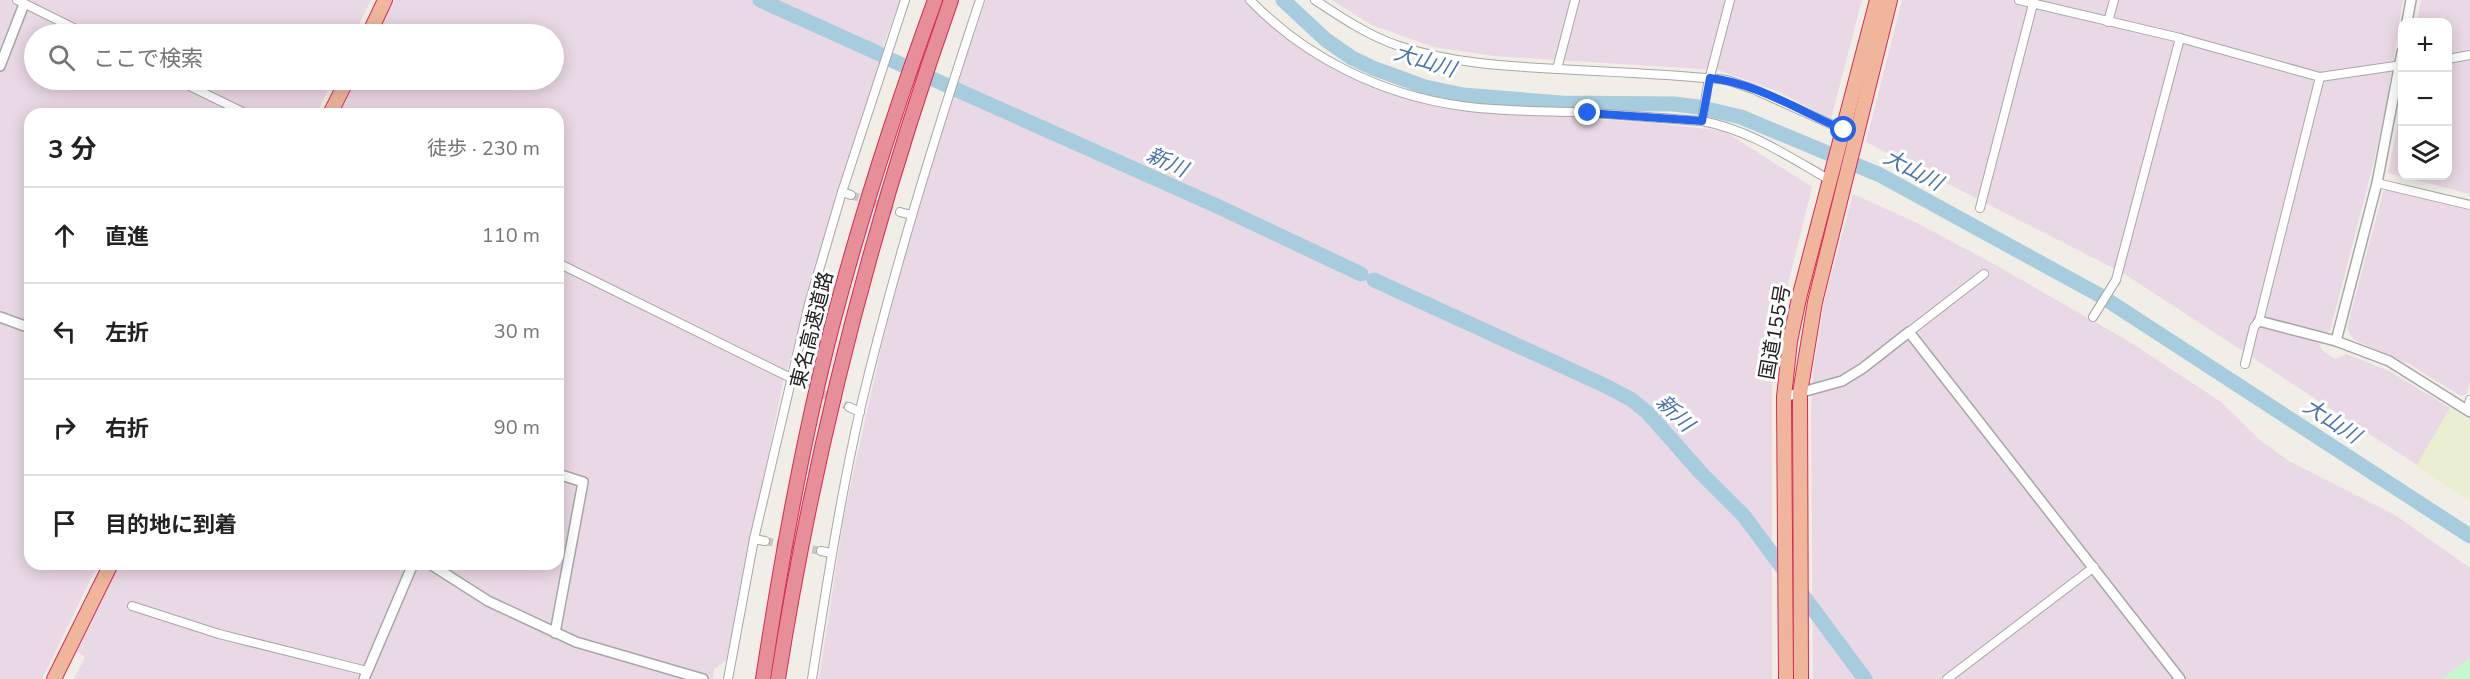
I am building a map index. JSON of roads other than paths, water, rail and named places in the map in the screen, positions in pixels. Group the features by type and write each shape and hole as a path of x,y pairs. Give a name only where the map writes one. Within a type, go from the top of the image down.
{"highway":[{"path":"374,24 385,0"},
{"name":"東名高速道路","path":"763,679 794,498 832,327 858,233 906,81 935,0"},
{"name":"東名高速道路","path":"778,679 810,499 846,341 874,238 921,86 951,0"},
{"name":"国道155号","path":"1801,679 1800,393 1815,302 1843,188 1849,135 1877,0"},
{"name":"国道155号","path":"1786,679 1784,397 1794,320 1830,180 1849,135 1890,0"},
{"path":"333,108 342,90"},
{"path":"54,679 108,570"}],"street":[{"path":"728,679 754,539 809,304 842,192 905,0"},
{"path":"812,679 831,553 860,412 911,215 980,0"},
{"path":"1250,0 1292,37 1326,60 1366,80 1415,97 1462,106 1703,118 1756,138 1830,180"},
{"path":"1315,0 1346,21 1374,35 1398,46 1440,58 1466,63 1709,81 1727,80 1753,89 1849,135"},
{"path":"1557,69 1575,0"},
{"path":"1703,118 1709,81 1730,0"},
{"path":"2019,0 2180,38 2320,77 2398,66"},
{"path":"2108,22 2114,0"},
{"path":"2408,18 2411,0"},
{"path":"0,66 20,2 65,24"},
{"path":"1980,208 2034,2"},
{"path":"2095,314 2114,284 2180,38"},
{"path":"2452,58 2470,55"},
{"path":"2336,341 2377,183 2401,72"},
{"path":"2245,364 2254,327 2259,321 2320,77"},
{"path":"198,90 235,108"},
{"path":"2377,183 2470,205"},
{"path":"842,192 851,195"},
{"path":"900,212 911,215"},
{"path":"564,266 801,383"},
{"path":"1784,397 1842,381 1863,368 1984,274"},
{"path":"0,317 24,326"},
{"path":"2259,321 2336,341 2389,361 2469,411 2470,400"},
{"path":"1909,332 2180,679"},
{"path":"849,407 860,412"},
{"path":"555,633 583,482 564,476"},
{"path":"754,539 765,541"},
{"path":"821,551 831,553"},
{"path":"1947,679 2094,567"},
{"path":"132,606 219,634 365,675 410,570"},
{"path":"440,570 488,600 576,642 704,679"}],"waterway":[{"name":"新川","path":"760,0 882,55"},
{"name":"大山川","path":"1283,0 1326,40 1352,58 1425,87 1463,95 1561,103 1674,104 1698,107 1741,117 1880,175 2101,296 2470,536"},
{"name":"新川","path":"889,59 946,85"},
{"name":"新川","path":"955,89 1217,206 1361,274"},
{"name":"新川","path":"1374,280 1606,386 1632,400 1648,413 1701,473 1744,516 1865,679"}],"tunnel":[{"path":"851,195 900,212"},
{"path":"801,383 849,407"},
{"path":"765,541 821,551"}]}
